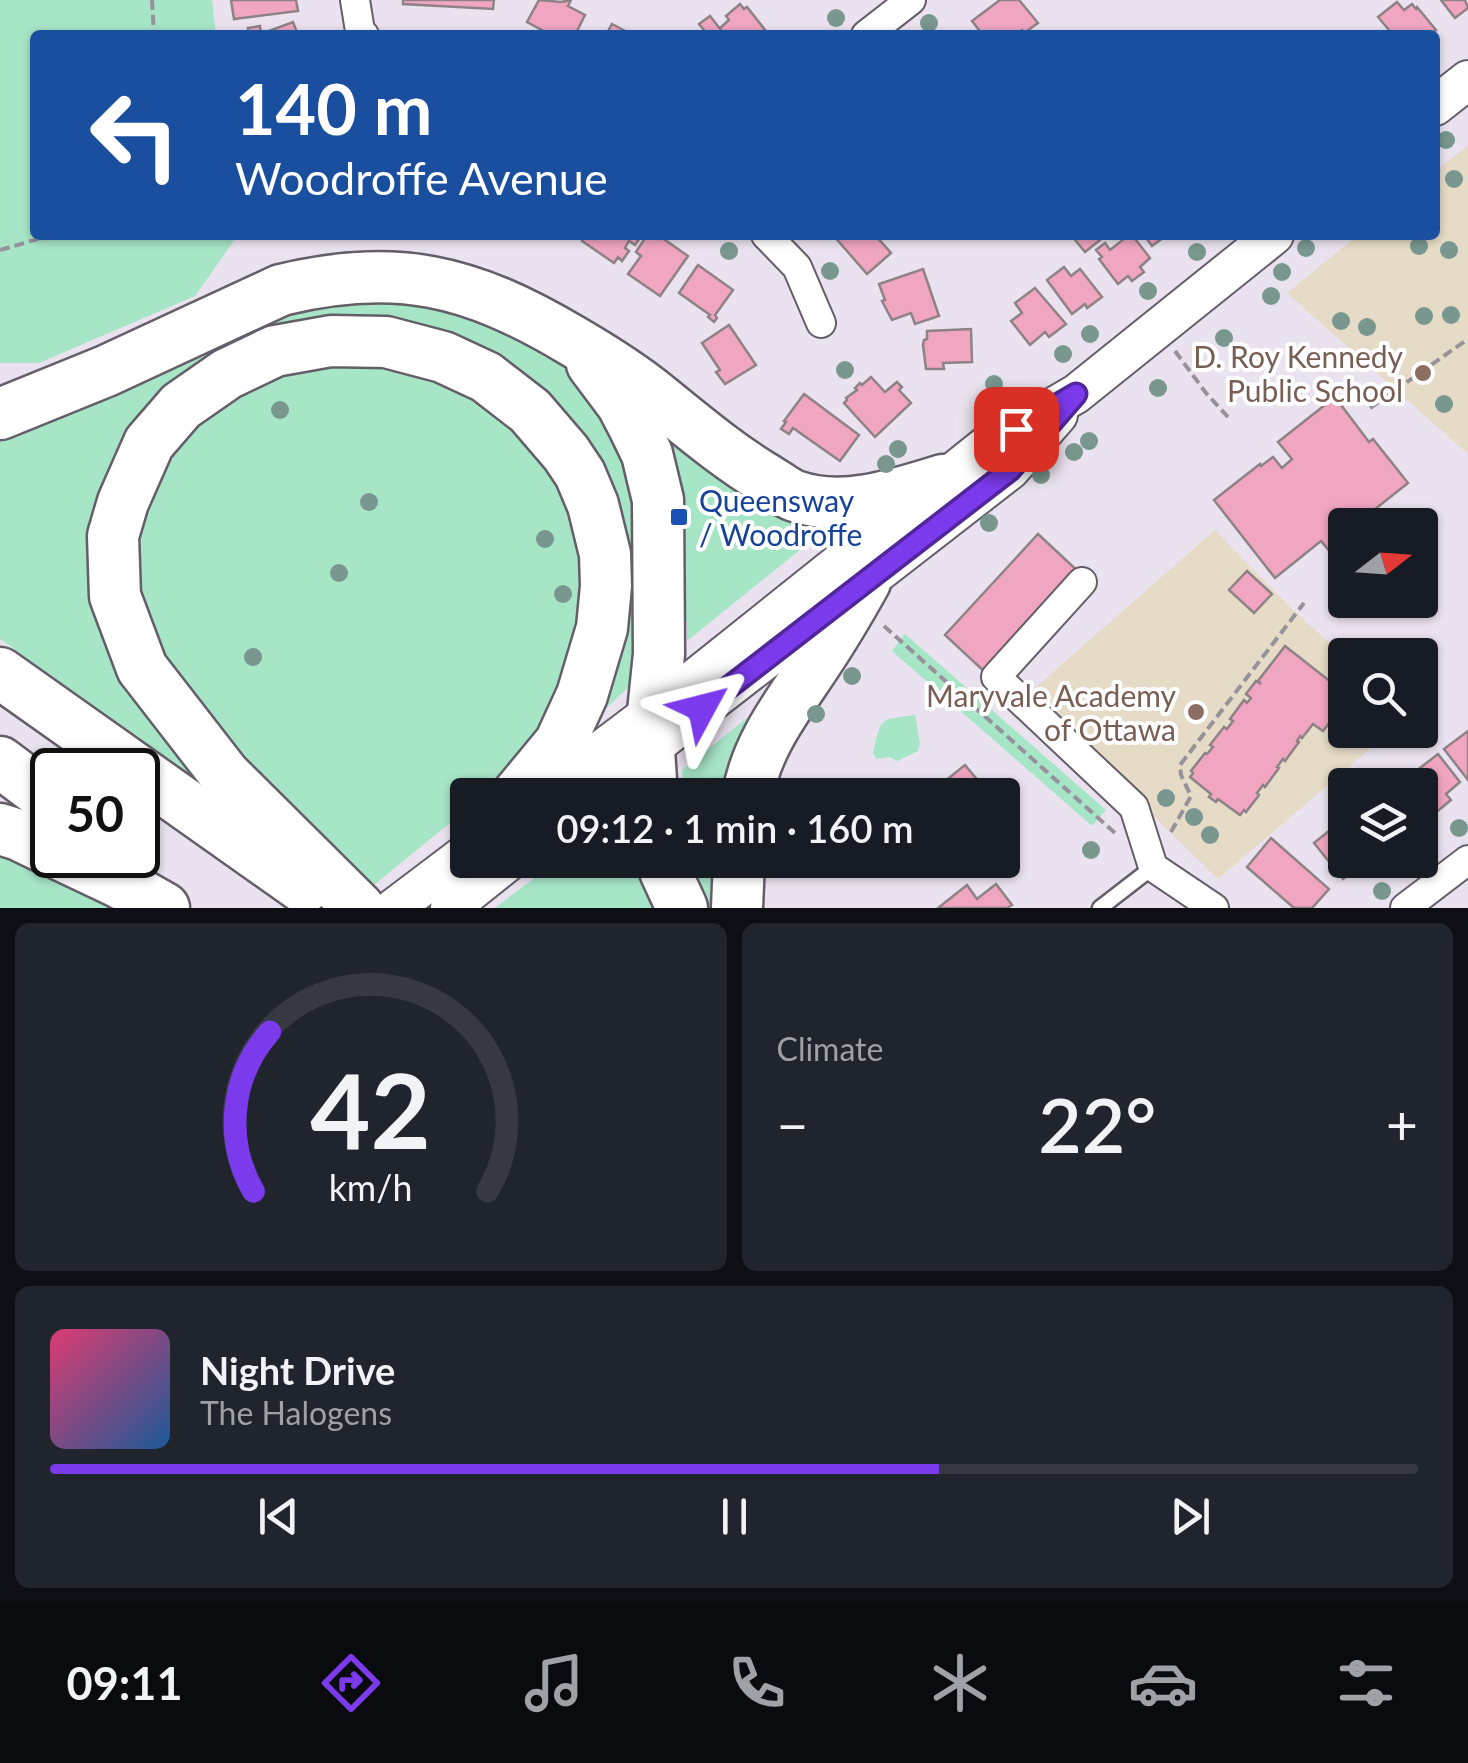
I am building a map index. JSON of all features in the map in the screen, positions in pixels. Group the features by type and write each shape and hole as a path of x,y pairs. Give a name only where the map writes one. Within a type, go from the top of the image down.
{"highway":[{"path":"0,414 106,371 281,290 363,277 430,280 480,294 528,314 631,375 734,460 794,496 833,503 886,497 943,480"},
{"path":"360,908 225,775 142,668 114,596 113,536 123,502 148,442 181,406 226,374 275,351 331,341 386,342 443,357 486,377 530,411 566,452 594,505 605,554 606,586 602,628 582,695 560,743 531,778"},
{"path":"577,344 622,404 654,476 658,500 659,654 651,752"},
{"path":"751,778 769,734 866,582"},
{"path":"0,673 333,908"},
{"path":"0,762 30,784"},
{"path":"0,830 30,842"},
{"path":"111,878 164,908"},
{"path":"157,878 198,908"},
{"path":"670,878 682,908"},
{"path":"736,908 738,878"}],"main road":[{"path":"1440,102 1468,80"},
{"path":"585,778 651,752 943,480 986,446 1076,394 1268,240"},
{"path":"615,778 1010,470 1076,394"},
{"path":"394,908 443,899 479,878"}],"street":[{"path":"355,0 360,30"},
{"path":"872,30 910,0"},
{"path":"771,240 797,267 820,322"},
{"path":"1082,582 996,677 1134,807 1153,866 1214,908"},
{"path":"1405,908 1468,860"}],"lane":[{"path":"0,399 48,390 106,371"},
{"path":"1100,908 1153,866"}],"path":[{"path":"152,0 154,30"},
{"path":"0,250 35,240"},
{"path":"1158,328 1228,417"},
{"path":"1370,408 1468,339"},
{"path":"866,582 873,616 1153,866 1191,796 1180,765 1304,603"}],"shaded area":[{"name":"D. Roy Kennedy Public School","path":"1468,145 1468,454 1287,293 1352,240 1440,240 1440,168"},
{"name":"Maryvale Academy of Ottawa","path":"1215,530 1328,642 1328,748 1371,748 1348,768 1328,768 1328,785 1218,879 1028,694"}],"green space":[{"path":"0,0 212,0 215,30 30,30 30,240 234,240 195,296 39,363 0,363"},
{"path":"361,296 469,311 561,358 595,388 644,493 635,681 581,732 622,568 446,337 192,382 92,596 100,632 117,667 200,775 197,781 160,754 160,748 151,748 0,639 0,432 304,304"},
{"path":"338,360 394,362 484,395 553,466 576,521 585,587 578,646 552,694 524,762 505,778 450,778 450,823 374,885 294,815 155,661 128,555 148,492 181,436 218,403 277,371"},
{"path":"624,387 832,524 687,641 687,622 679,622"},
{"path":"905,634 1106,810 1092,826 892,651"},
{"path":"773,697 742,778 682,778 682,770"},
{"path":"915,715 918,751 897,761 890,757 876,759 873,753 884,722"},
{"path":"0,847 30,863 30,878 59,878 117,908 0,908"},
{"path":"534,878 649,878 662,908 495,908"},
{"path":"692,878 725,878 725,908 703,908"}],"building":[{"path":"231,0 296,0 298,11 234,19"},
{"path":"403,0 494,0 493,9 403,4"},
{"path":"539,0 571,0 568,6 585,15 578,30 542,30 527,22"},
{"path":"1000,0 1019,0 1038,23 1028,30 979,30 972,21"},
{"path":"1441,0 1465,0 1468,8 1455,18"},
{"path":"1397,2 1404,10 1412,4 1436,30 1389,30 1378,17"},
{"path":"740,4 765,30 721,30 729,20 726,16"},
{"path":"710,16 721,30 704,30 699,24"},
{"path":"293,22 296,30 272,30"},
{"path":"638,240 635,245 629,241 625,248 629,251 622,261 618,257 614,263 582,241"},
{"path":"644,240 665,240 688,256 660,296 628,274 641,256 636,252"},
{"path":"837,240 879,240 891,253 867,274"},
{"path":"1075,240 1100,240 1085,252"},
{"path":"1123,240 1136,240 1150,258 1140,267 1144,272 1132,281 1128,276 1118,284 1096,250 1105,243 1110,250"},
{"path":"698,265 733,290 714,322 679,293"},
{"path":"1064,267 1071,276 1080,269 1102,297 1072,314 1047,280"},
{"path":"923,269 939,316 915,324 911,313 892,320 879,284"},
{"path":"1035,288 1066,324 1049,337 1045,332 1030,345 1011,321 1022,313 1015,303"},
{"path":"729,325 756,365 725,384 702,343"},
{"path":"971,329 972,362 943,363 944,369 926,369 923,345 927,331"},
{"path":"871,377 885,392 897,382 911,403 875,437 844,403 860,383"},
{"path":"804,394 859,435 840,461 793,428 789,434 781,429"},
{"path":"1335,397 1369,442 1373,439 1408,483 1376,508 1328,508 1328,549 1321,541 1275,578 1214,500 1273,457 1282,468 1292,459 1278,442"},
{"path":"1038,534 1081,574 988,675 945,635"},
{"path":"1247,571 1272,594 1254,613 1229,590"},
{"path":"1285,646 1328,680 1328,725 1323,731 1313,724 1300,736 1285,761 1240,815 1209,797 1211,794 1190,777 1213,747 1210,745 1233,721 1230,719 1244,700 1247,703 1251,698 1246,694 1256,681 1261,684 1258,681"},
{"path":"1468,731 1468,780 1444,749"},
{"path":"1438,754 1460,782 1446,794 1451,800 1438,811 1438,768 1420,768"},
{"path":"965,765 976,778 949,778"},
{"path":"1328,832 1328,860 1314,843"},
{"path":"1271,838 1329,889 1312,908 1294,908 1247,867"},
{"path":"996,884 1012,905 1007,908 938,908 967,885 977,899"}],"place":[{"name":"D. Roy Kennedy Public School","path":"1423,373"},
{"name":"Queensway / Woodroffe","path":"679,517"},
{"name":"Maryvale Academy of Ottawa","path":"1196,712"}],"route":[{"path":"702,708 1010,470 1076,394 1016,429"}]}
